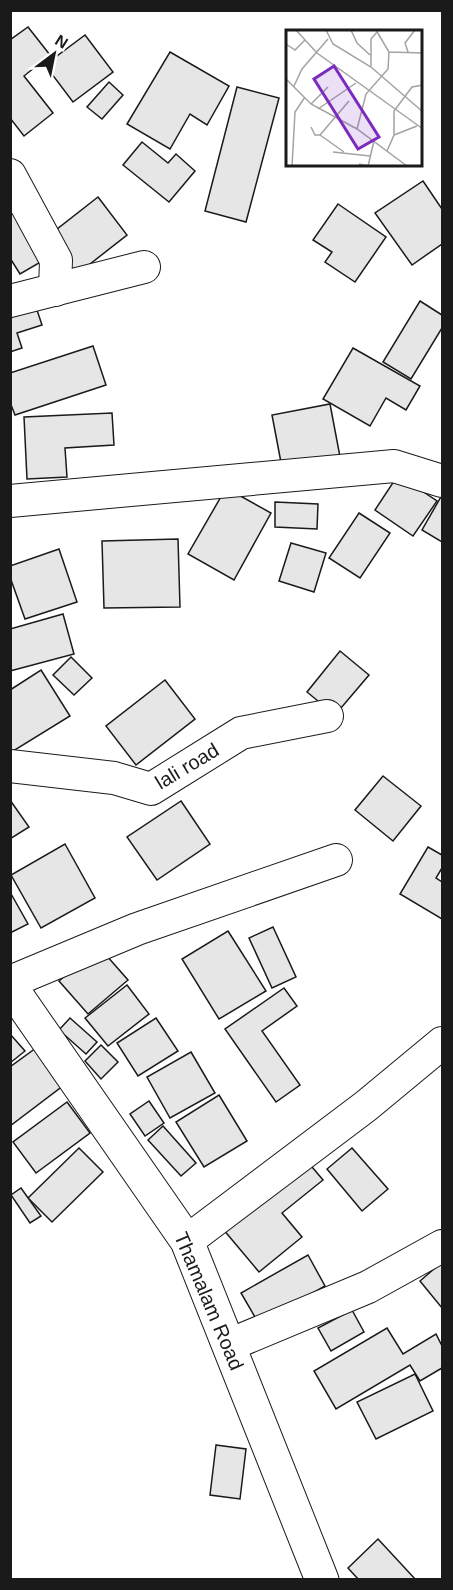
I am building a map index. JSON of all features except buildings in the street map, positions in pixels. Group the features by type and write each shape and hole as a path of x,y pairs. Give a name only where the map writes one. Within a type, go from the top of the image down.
{"street":[{"path":"10,175 56,260 55,290"},
{"path":"10,301 144,267"},
{"path":"10,501 394,466 442,481"},
{"name":"lali road","path":"10,766 114,778 151,789 241,733 327,716"},
{"path":"10,982 137,929 336,861"},
{"name":"Thamalam Road","path":"10,986 187,1241 322,1580"},
{"path":"187,1241 366,1106 442,1043"},
{"path":"229,1345 368,1287 442,1246"}]}
